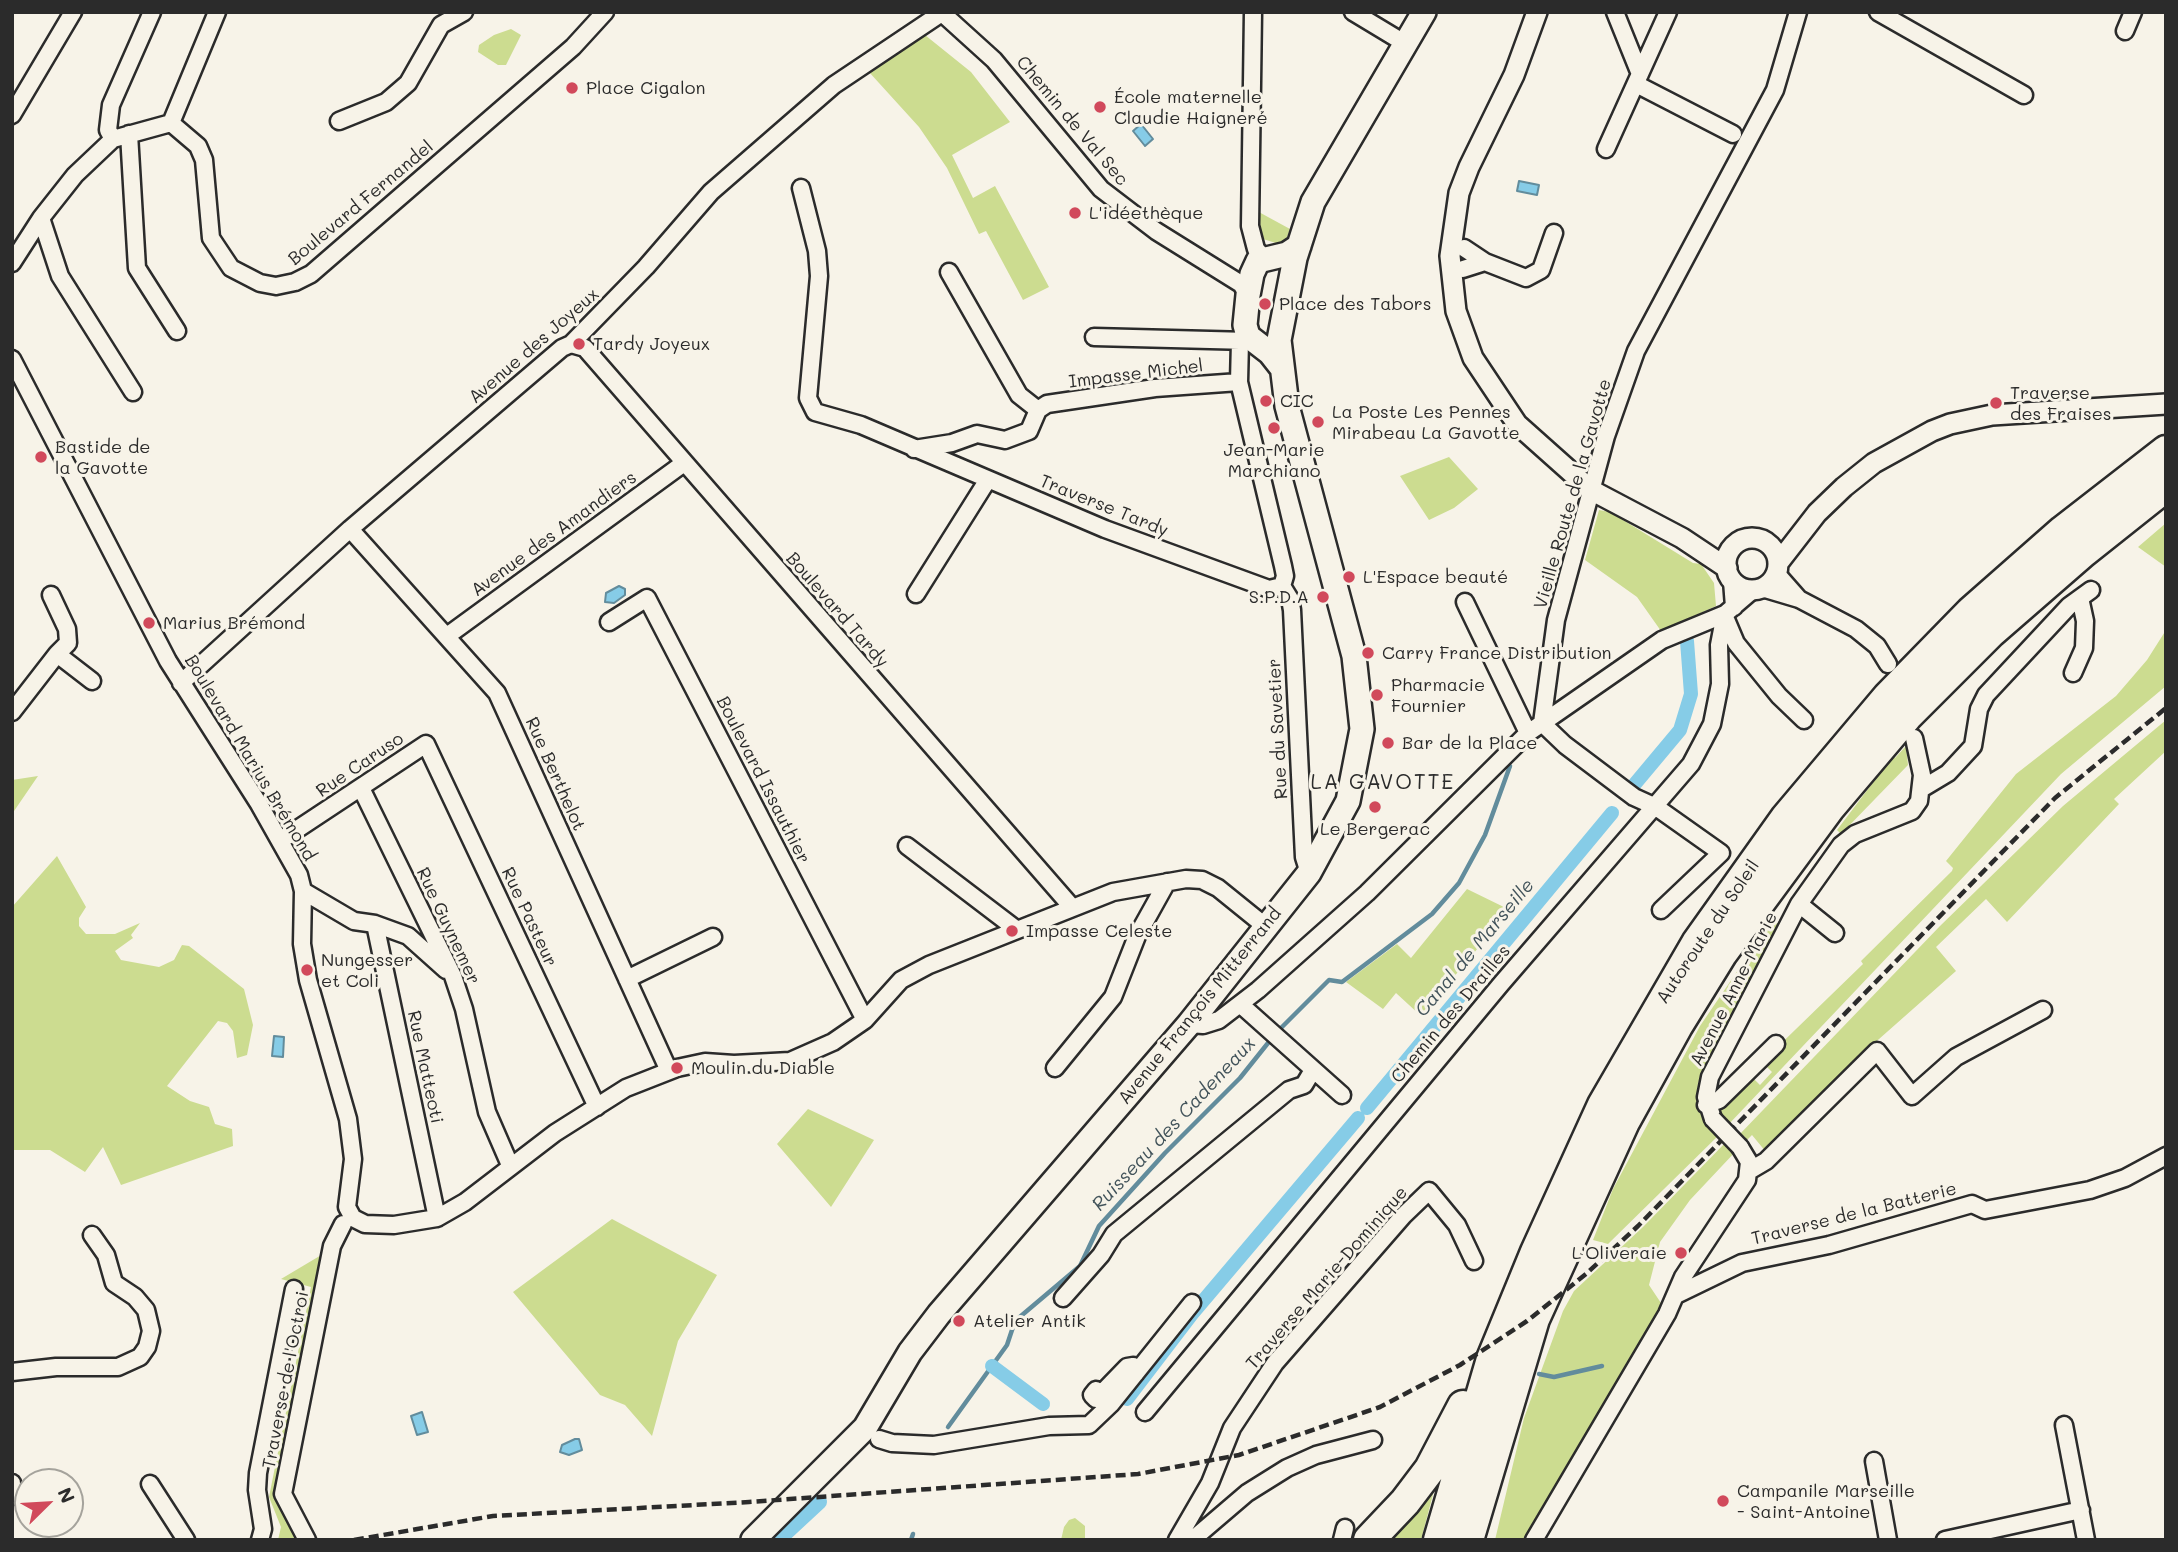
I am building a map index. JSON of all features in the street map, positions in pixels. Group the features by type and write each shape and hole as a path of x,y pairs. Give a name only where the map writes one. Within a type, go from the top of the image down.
{"highway":[{"name":"Autoroute du Soleil","path":"1439,1540 1492,1359 1508,1318 1567,1182 1621,1072 1697,943 1786,818 1888,697 1971,612 2063,531 2166,451"},
{"name":"Autoroute du Soleil","path":"1468,1540 1534,1319 1646,1080 1722,953 1787,863 1853,779 1926,697 1991,632 2166,486"},
{"path":"1352,1536 1405,1502 1430,1469 1508,1318"},
{"path":"1482,1540 1519,1368"}],"main road":[{"path":"1253,343 1292,272 1313,202 1424,12"},
{"path":"1253,343 1248,295 1255,267 1269,257 1287,254 1299,246"},
{"path":"1269,257 1286,262 1292,272"},
{"name":"Avenue François Mitterrand","path":"753,1540 865,1428 910,1352 939,1314 1189,1024 1309,873 1348,801 1359,755 1361,707 1354,656 1287,406 1281,367 1253,343"}],"street":[{"path":"12,115 73,12"},
{"path":"121,137 108,130 111,105 152,12"},
{"path":"12,263 41,218 75,175 121,137 171,123 217,12"},
{"path":"339,121 386,102 408,83 441,25 464,12"},
{"name":"Boulevard Fernandel","path":"171,123 198,146 204,160 211,238 231,268 260,283 276,286 295,282 311,274 573,47 605,12"},
{"name":"Chemin de Val Sec","path":"942,12 994,60 1101,189 1156,231 1241,284 1248,295"},
{"name":"Avenue des Joyeux","path":"181,682 350,529 562,348 571,344 646,267 711,192 834,85 942,12"},
{"path":"1253,12 1250,226 1256,249 1269,257"},
{"path":"1353,12 1406,44"},
{"path":"1537,12 1514,75 1469,167 1456,215 1450,256 1456,311 1473,358 1517,424 1591,490 1682,538 1729,574 1742,588 1799,599 1856,629 1877,646 1888,664"},
{"path":"1615,12 1638,79 1733,134"},
{"path":"1606,149 1668,12"},
{"name":"Vieille Route de la Gavotte","path":"1542,723 1556,621 1606,436 1636,351 1775,90 1798,12"},
{"path":"1878,12 2024,95"},
{"path":"2125,31 2133,12"},
{"path":"121,137 137,268 177,331"},
{"path":"1483,139 1469,204 1462,269 1469,309 1496,392"},
{"path":"802,188 817,251 819,276 809,405 815,412 861,425 914,449 952,443 977,434 1005,440 1030,431 1038,410 1019,396 950,272"},
{"path":"1456,215 1457,260 1462,269"},
{"path":"41,218 60,276 133,392"},
{"path":"1464,248 1485,262 1526,278 1541,270 1554,233"},
{"path":"1462,269 1485,262"},
{"path":"1094,337 1253,343"},
{"name":"Rue du Savetier","path":"1253,343 1239,382 1283,566 1285,576 1282,586 1290,599 1292,610 1304,857 1309,873"},
{"name":"Boulevard Tardy","path":"571,344 585,348 1071,906"},
{"name":"Boulevard Marius Brémond","path":"12,359 20,389 181,682 281,840 303,891 302,944 308,980 348,1119 354,1158 347,1208 353,1218 377,1226 437,1218"},
{"name":"Impasse Michel","path":"1038,410 1047,404 1155,388 1239,382"},
{"path":"1682,538 1733,546 1752,538 1762,540 1793,529 1817,513 1874,463 1950,424 1997,415 2166,404"},
{"name":"Traverse Tardy","path":"914,449 987,481 1259,586 1273,590 1282,586"},
{"name":"Avenue des Amandiers","path":"447,636 684,463"},
{"path":"915,594 987,481"},
{"path":"1189,1024 1203,1025 1219,1020 1240,1004 1367,893 1528,733 1662,640 1729,611 1757,589 1778,568 1817,513"},
{"name":"Rue Berthelot","path":"350,529 497,693 668,1071"},
{"path":"1762,540 1776,553 1778,568 1799,599"},
{"path":"1733,546 1729,574 1729,611 1735,643 1779,696 1804,720"},
{"path":"12,712 68,643 68,629 51,594"},
{"name":"Avenue Anne-Marie","path":"1709,1112 1707,1086 1714,1068 1799,904 1841,845 1855,834 1912,811 1923,788 1948,773 1973,746 1979,709 1986,695 2069,606 2085,594 2084,648 2081,662 2073,673"},
{"name":"Boulevard Issauthier","path":"609,622 647,598 864,1020"},
{"path":"1465,602 1528,733"},
{"name":"Chemin des Drailles","path":"1144,1412 1501,984 1691,764 1707,738 1720,684 1719,645 1729,611"},
{"path":"57,654 92,681"},
{"path":"1542,723 1565,745 1634,797 1656,807 1721,853 1661,910"},
{"path":"1914,738 1923,788"},
{"name":"Rue Caruso","path":"281,840 426,744"},
{"name":"Rue Pasteur","path":"426,744 597,1107"},
{"name":"Rue Guynemer","path":"361,788 453,976 464,1009 487,1112 510,1166"},
{"path":"907,846 1016,929"},
{"path":"437,1218 465,1202 510,1166 626,1088 668,1071 705,1062 734,1064 790,1061 833,1042 864,1020 901,980 929,965 1071,906 1112,892 1167,882 1202,880 1218,888 1265,926"},
{"path":"1055,1068 1113,996 1137,936 1167,882"},
{"path":"303,891 354,922 375,924 408,936 453,976"},
{"path":"1799,904 1835,933"},
{"name":"Rue Matteoti","path":"375,924 437,1218"},
{"path":"627,979 713,937"},
{"path":"1240,1004 1342,1095"},
{"path":"1749,1171 1766,1161 1877,1051 1912,1096 1956,1057 2043,1010"},
{"path":"1534,1540 1676,1295 1687,1270 1738,1196 1749,1171 1749,1162 1740,1147 1709,1112 1776,1044"},
{"path":"1063,1298 1101,1255 1114,1234 1289,1090 1304,1085 1314,1070"},
{"name":"Traverse de la Batterie","path":"1676,1295 1742,1263 1829,1245 1972,1205 1985,1210 2090,1190 2125,1178 2166,1156"},
{"name":"Traverse Marie-Dominique","path":"1177,1540 1210,1483 1232,1428 1275,1363 1403,1216 1429,1191 1457,1224 1474,1261"},
{"name":"Traverse de l'Octroi","path":"307,1539 283,1494 332,1246 344,1224"},
{"path":"12,1373 56,1367 118,1367 139,1357 147,1347 151,1331 146,1310 135,1297 114,1283 106,1255 92,1235"},
{"path":"260,1540 263,1529 257,1490 258,1473 294,1289"},
{"path":"879,1439 892,1443 934,1445 1049,1426 1089,1424 1111,1404 1192,1303"},
{"path":"1096,1390 1092,1395 1096,1399 1128,1367 1133,1366 1136,1373"},
{"path":"2064,1425 2086,1540"},
{"path":"1192,1540 1253,1489 1287,1468 1316,1455 1373,1440"},
{"path":"1874,1461 1888,1540"},
{"path":"12,1483 12,1496"},
{"path":"150,1484 186,1540"},
{"path":"1944,1540 2081,1510"}],"green space":[{"path":"511,29 521,35 506,65 498,65 478,52 479,45 494,35"},
{"path":"925,35 971,72 1010,122 952,155 973,198 995,186 1049,287 1023,300 986,231 979,234 947,168 919,127 869,72"},
{"path":"1257,211 1290,229 1286,240 1279,244 1263,239 1257,226"},
{"path":"1449,457 1478,489 1454,508 1429,520 1400,476"},
{"path":"1599,510 1610,512 1693,563 1701,564 1714,583 1716,606 1661,631 1637,597 1585,560"},
{"path":"2166,523 2166,567 2138,547"},
{"path":"2166,630 2166,686 2061,774 1728,1125 1718,1115 1720,1106 1753,1078 1760,1085 1772,1072 1762,1062 1863,964 1861,961 1952,871 1953,868 1946,861 2016,774 2116,696 2147,660"},
{"path":"2166,720 2166,751 2114,799 2119,804 2007,922 1986,899 1936,947 1956,971 1853,1062 1766,1152 1752,1135 1745,1142 1738,1136 1940,926 2063,806"},
{"path":"1906,746 1908,765 1841,834 1837,830 1893,756 1895,758"},
{"path":"38,776 12,814 12,780"},
{"path":"57,856 86,907 79,918 79,926 86,934 115,934 140,923 131,935 133,938 115,951 121,960 159,967 174,960 182,945 189,946 244,989 253,1025 247,1055 237,1058 233,1031 227,1023 218,1021 167,1086 190,1101 209,1107 215,1124 232,1129 233,1146 121,1185 103,1147 85,1172 50,1150 12,1150 12,907"},
{"path":"1467,889 1510,910 1421,1016 1396,993 1383,1009 1346,982 1397,944 1411,958"},
{"path":"1772,920 1780,924 1698,1083 1700,1110 1720,1134 1608,1244 1593,1240 1613,1189 1700,1026"},
{"path":"808,1109 874,1140 831,1207 777,1144"},
{"path":"1727,1141 1737,1150 1690,1200 1660,1242 1649,1285 1663,1306 1632,1360 1524,1540 1495,1540 1524,1418 1563,1311 1574,1291 1643,1227"},
{"path":"612,1219 717,1275 678,1341 652,1436 625,1405 600,1395 513,1292"},
{"path":"328,1251 279,1496 305,1540 278,1540 281,1527 269,1497 311,1287 281,1279"},
{"path":"1436,1483 1421,1540 1380,1540"},
{"path":"1075,1518 1085,1526 1085,1540 1061,1540 1064,1527 1069,1520"}],"water":[{"path":"1141,124 1153,139 1145,146 1133,131"},
{"path":"1519,181 1539,185 1537,195 1517,191"},
{"path":"619,586 625,589 625,595 614,603 605,602 606,593"},
{"path":"274,1036 284,1037 283,1057 272,1056"},
{"path":"422,1412 428,1432 417,1435 411,1416"},
{"path":"579,1439 582,1450 569,1455 560,1452 562,1445"}],"waterway":[{"name":"Canal de Marseille","path":"1634,785 1680,730 1691,694 1687,641"},
{"name":"Ruisseau des Cadeneaux","path":"1276,1033 1329,980 1342,982 1432,914 1459,883 1485,835 1510,766"},
{"name":"Canal de Marseille","path":"1367,1108 1612,813"},
{"name":"Ruisseau des Cadeneaux","path":"948,1427 1007,1345 1015,1321 1080,1266 1099,1226 1165,1153 1240,1078 1272,1038"},
{"name":"Canal de Marseille","path":"1127,1399 1192,1314 1358,1118"},
{"path":"992,1366 1043,1404"},
{"path":"1539,1374 1554,1377 1602,1366"},
{"path":"779,1540 820,1502"},
{"name":"Ruisseau des Cadeneaux","path":"911,1540 913,1534"}],"railway":[{"path":"354,1540 493,1516 749,1502 1138,1474 1239,1455 1380,1407 1460,1365 1527,1321 1586,1274 1638,1226 2055,798 2166,708"}],"place":[{"name":"Place Cigalon","path":"572,88"},
{"name":"École maternelle Claudie Haigneré","path":"1100,107"},
{"name":"L'idéethèque","path":"1075,213"},
{"name":"Place des Tabors","path":"1265,304"},
{"name":"Tardy Joyeux","path":"579,344"},
{"name":"CIC","path":"1266,401"},
{"name":"Traverse des Fraises","path":"1996,403"},
{"name":"La Poste Les Pennes Mirabeau La Gavotte","path":"1318,422"},
{"name":"Jean-Marie Marchiano","path":"1274,428"},
{"name":"Bastide de la Gavotte","path":"41,457"},
{"name":"L'Espace beauté","path":"1349,577"},
{"name":"S.P.D.A","path":"1323,597"},
{"name":"Marius Brémond","path":"149,623"},
{"name":"Carry France Distribution","path":"1368,653"},
{"name":"Pharmacie Fournier","path":"1377,695"},
{"name":"Bar de la Place","path":"1388,743"},
{"name":"Le Bergerac","path":"1375,807"},
{"name":"Impasse Celeste","path":"1012,931"},
{"name":"Nungesser et Coli","path":"307,970"},
{"name":"Moulin du Diable","path":"677,1068"},
{"name":"L'Oliveraie","path":"1681,1253"},
{"name":"Atelier Antik","path":"959,1321"},
{"name":"Campanile Marseille - Saint-Antoine","path":"1723,1501"}],"district":[{"name":"LA GAVOTTE","path":"1383,783"}]}
